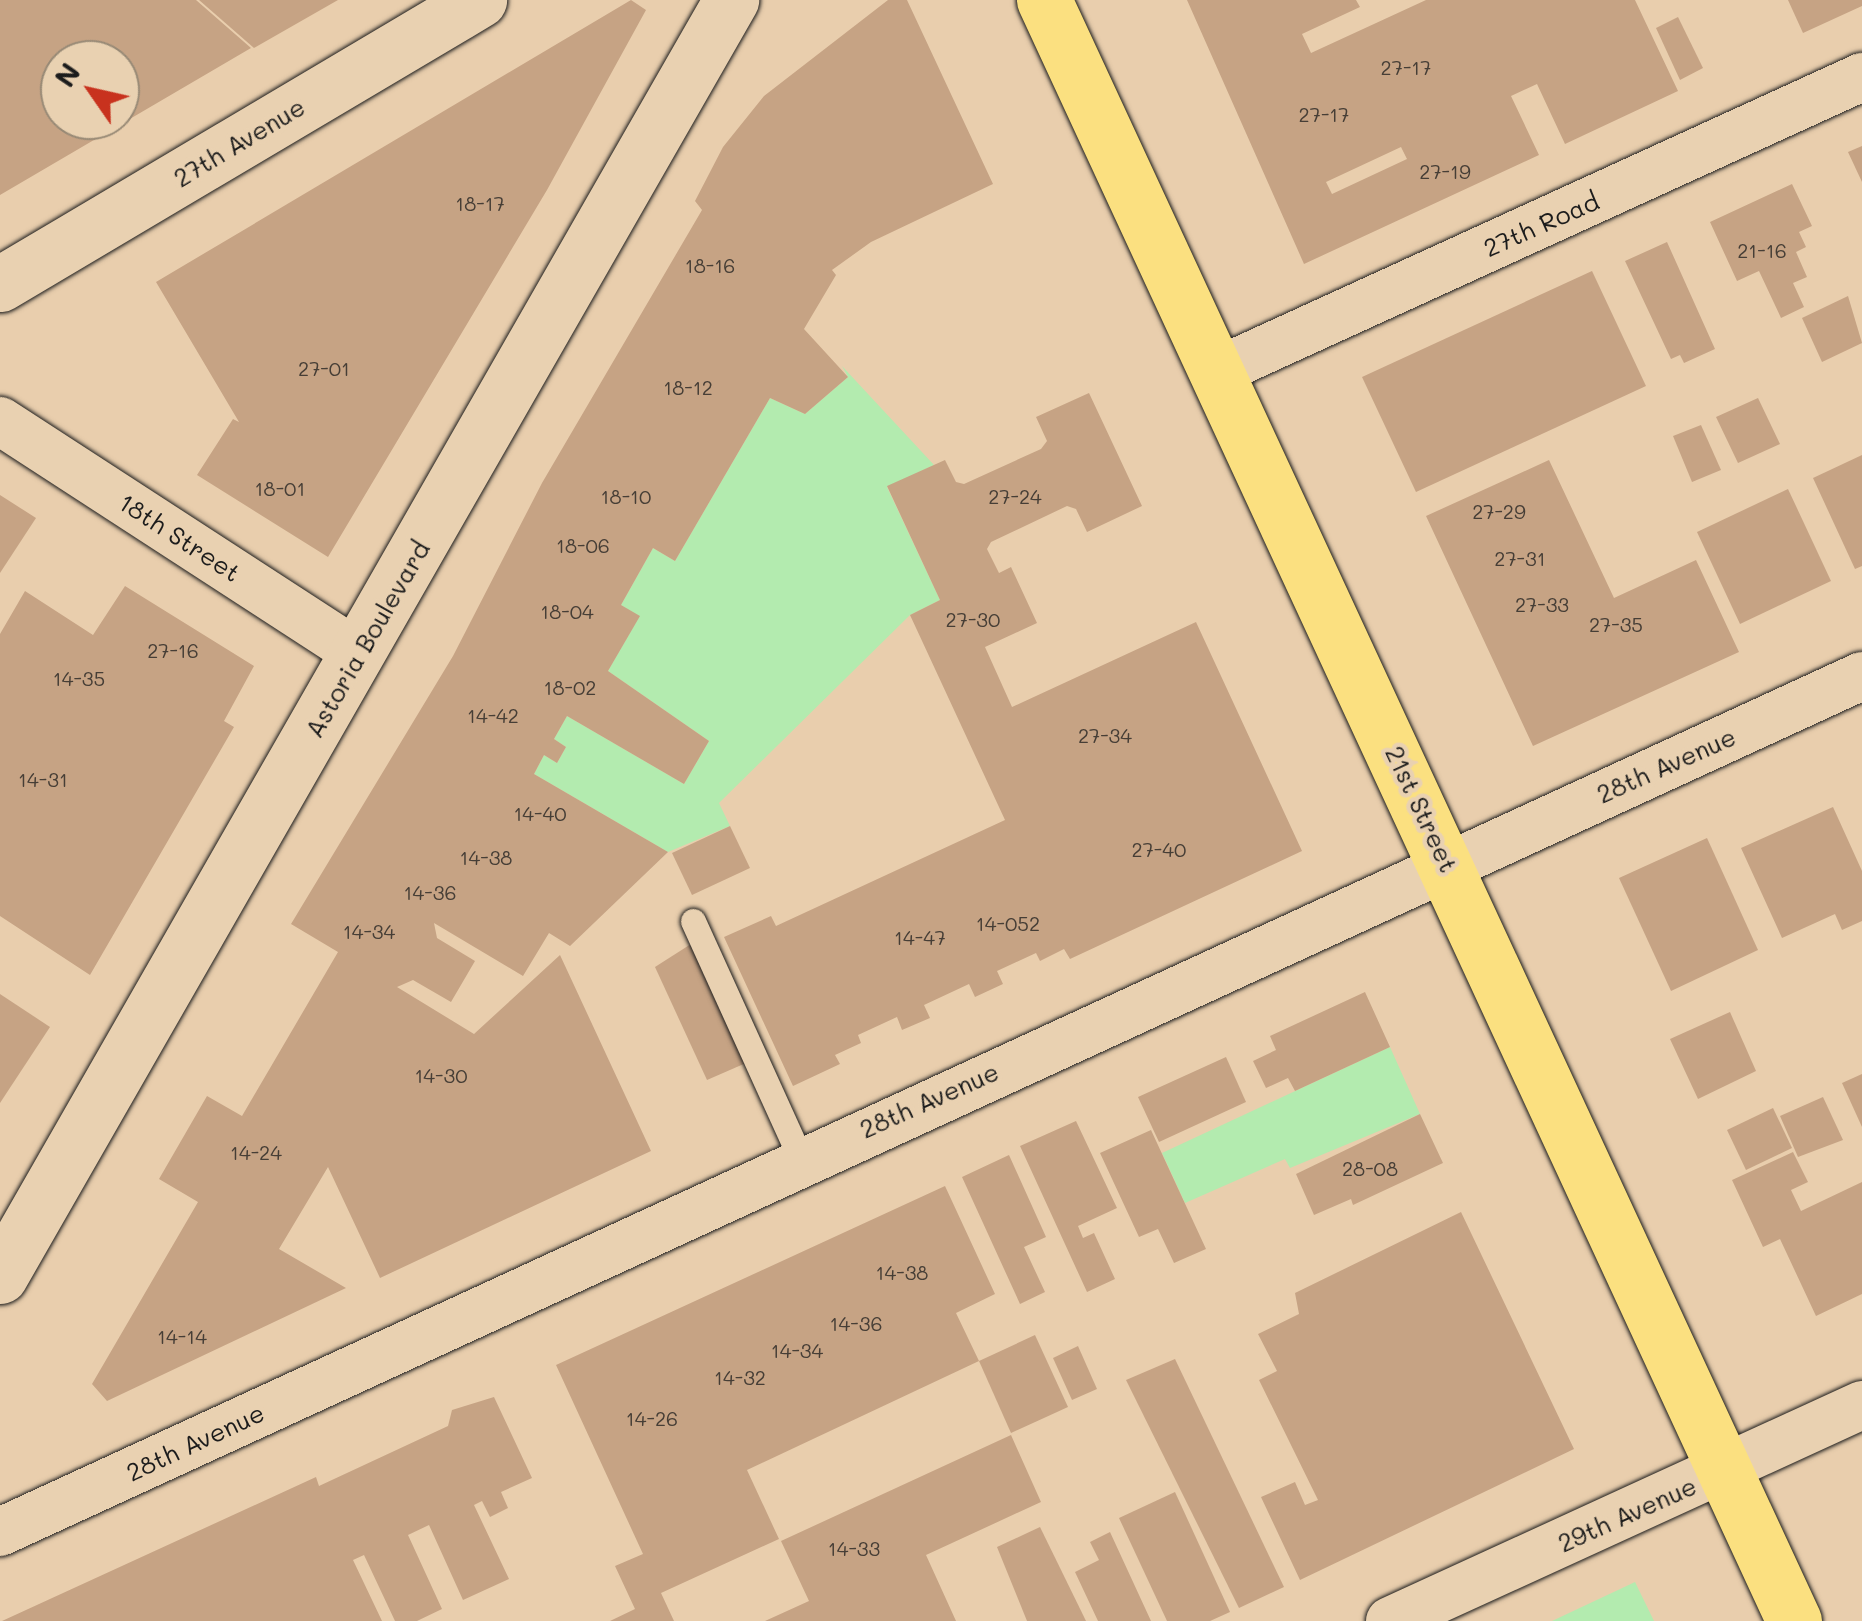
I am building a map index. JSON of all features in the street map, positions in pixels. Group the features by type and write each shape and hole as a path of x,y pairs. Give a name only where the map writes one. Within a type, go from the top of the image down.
{"main road":[{"name":"27th Avenue","path":"0,284 478,0"},
{"name":"Astoria Boulevard","path":"0,1276 731,0"},
{"name":"21st Street","path":"1044,0 1220,370 1794,1621"}],"street":[{"name":"27th Road","path":"1220,370 1862,78"},
{"name":"18th Street","path":"0,421 359,654"},
{"name":"28th Avenue","path":"0,1532 801,1158 1862,676"},
{"name":"29th Avenue","path":"1390,1621 1862,1404"}],"lane":[{"path":"693,921 801,1158"}],"green space":[{"path":"842,366 934,465 887,487 940,600 910,615 719,803 730,826 668,852 534,774 544,755 557,763 566,747 554,739 567,716 684,784 709,741 608,671 639,617 621,605 653,548 675,561 770,398 805,414 848,377"},
{"path":"1390,1047 1420,1114 1290,1168 1285,1159 1185,1203 1162,1153"},
{"path":"1635,1582 1654,1621 1552,1621"}],"building":[{"path":"0,0 196,0 251,48 140,113 140,40 40,40 40,140 94,140 0,195"},
{"path":"199,0 338,0 254,48"},
{"path":"631,0 646,10 547,190 328,557 197,475 233,419 239,422 156,282"},
{"path":"888,0 907,0 993,184 871,242 832,270 836,275 804,329 848,377 805,414 770,398 675,561 653,548 621,605 640,616 608,671 709,741 684,784 567,716 554,739 566,747 557,763 544,755 534,774 668,852 570,946 549,933 523,976 434,923 437,938 475,961 451,1002 413,980 397,987 474,1034 560,955 651,1151 380,1278 328,1167 279,1249 346,1288 107,1401 92,1384 198,1202 159,1179 207,1096 242,1116 338,952 291,924 453,656 542,483 702,210 695,201 723,147 764,96"},
{"path":"1187,0 1356,0 1360,7 1302,34 1311,53 1426,0 1635,0 1678,91 1565,144 1537,84 1511,96 1539,155 1304,264","holes":["1401,147 1407,159 1332,194 1326,182"]},
{"path":"1788,0 1862,0 1862,6 1803,33"},
{"path":"1678,17 1703,68 1680,80 1656,28"},
{"path":"1862,146 1862,182 1848,152"},
{"path":"1792,184 1812,226 1799,232 1806,247 1796,252 1807,277 1793,283 1804,307 1781,318 1759,271 1737,281 1710,222"},
{"path":"1667,242 1715,349 1684,363 1680,355 1671,359 1625,261"},
{"path":"1592,271 1646,386 1416,492 1362,377"},
{"path":"1848,296 1862,343 1822,362 1802,318"},
{"path":"1089,393 1142,506 1087,532 1076,509 1067,506 991,542 987,549 999,573 1011,567 1037,623 985,647 1012,707 1196,622 1302,851 1070,959 1064,949 1040,961 1036,953 997,971 1003,984 975,997 969,984 924,1005 930,1018 902,1030 897,1017 858,1035 861,1043 835,1055 840,1064 793,1086 724,937 771,916 776,926 1005,820 910,615 940,600 887,486 945,460 956,482 964,484 1041,449 1047,441 1036,417"},
{"path":"1758,398 1780,444 1738,463 1716,417"},
{"path":"1701,425 1721,470 1692,482 1673,436"},
{"path":"1862,455 1862,566 1855,569 1813,478"},
{"path":"1549,460 1614,598 1696,560 1739,652 1533,746 1426,516"},
{"path":"1788,489 1831,581 1740,624 1697,532"},
{"path":"0,495 36,518 0,573"},
{"path":"125,586 254,666 224,721 234,727 90,975 0,916 0,634 25,591 93,635"},
{"path":"1833,807 1862,871 1862,921 1842,930 1835,914 1782,938 1741,848"},
{"path":"730,826 750,868 692,895 672,853"},
{"path":"1707,838 1758,950 1671,991 1619,878"},
{"path":"691,944 746,1063 707,1080 655,967"},
{"path":"1365,992 1390,1047 1295,1091 1288,1078 1266,1088 1253,1061 1276,1050 1270,1036"},
{"path":"0,994 50,1027 0,1103"},
{"path":"1730,1012 1756,1071 1698,1099 1670,1039"},
{"path":"1226,1057 1246,1102 1159,1142 1138,1097"},
{"path":"1862,1074 1862,1127 1842,1083"},
{"path":"1823,1097 1843,1140 1798,1157 1780,1116"},
{"path":"1773,1108 1792,1148 1746,1170 1727,1130"},
{"path":"1420,1114 1443,1163 1353,1205 1351,1199 1314,1215 1296,1174"},
{"path":"1076,1121 1117,1208 1078,1226 1083,1238 1094,1233 1115,1279 1087,1292 1020,1146"},
{"path":"1151,1130 1206,1249 1174,1263 1158,1229 1139,1237 1100,1153"},
{"path":"1793,1152 1808,1182 1791,1190 1801,1211 1862,1182 1862,1294 1816,1316 1780,1239 1763,1247 1732,1180"},
{"path":"1009,1155 1046,1237 1024,1247 1045,1292 1020,1304 962,1177"},
{"path":"945,1186 995,1294 956,1313 979,1361 747,1470 779,1539 661,1593 674,1621 610,1621 635,1609 615,1566 643,1554 556,1365"},
{"path":"1461,1212 1574,1449 1300,1580 1261,1497 1295,1482 1305,1505 1318,1500 1259,1380 1277,1371 1258,1334 1299,1314 1295,1293"},
{"path":"1035,1335 1068,1407 1011,1433 979,1361"},
{"path":"1078,1346 1097,1389 1072,1400 1053,1358"},
{"path":"1175,1359 1284,1587 1239,1608 1126,1380"},
{"path":"494,1397 532,1478 501,1492 508,1508 490,1517 482,1501 474,1505 509,1579 463,1600 429,1525 408,1535 442,1609 417,1621 395,1621 364,1555 353,1560 382,1621 2,1621 316,1477 319,1486 448,1426 452,1410"},
{"path":"1011,1435 1041,1502 926,1555 956,1621 765,1621 809,1601 781,1541"},
{"path":"1175,1492 1230,1612 1210,1621 1167,1621 1119,1518"},
{"path":"1040,1527 1086,1621 1027,1621 997,1547"},
{"path":"1110,1532 1151,1621 1098,1621 1075,1572 1099,1560 1090,1542"}]}
